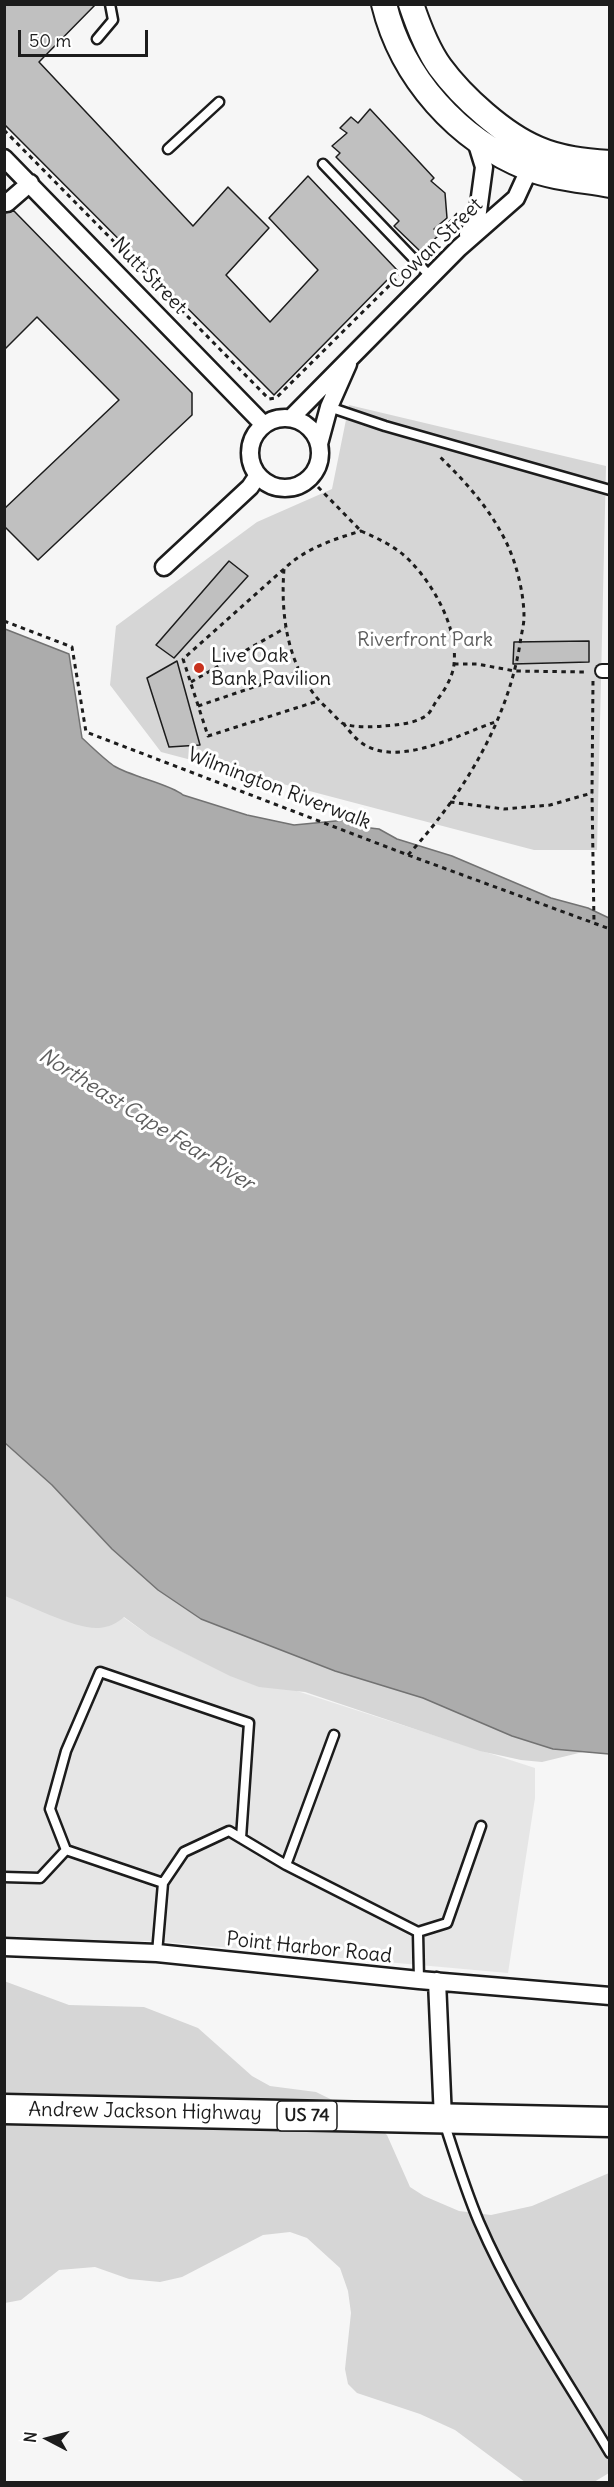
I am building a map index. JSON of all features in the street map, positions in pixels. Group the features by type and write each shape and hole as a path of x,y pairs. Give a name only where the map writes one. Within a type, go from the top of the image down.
{"highway":[{"name":"Andrew Jackson Highway","path":"4,2109 609,2122"}],"main road":[{"path":"384,4 398,45 414,74 433,100 476,141 499,155 609,163"},
{"path":"411,4 422,34 440,67 471,100 534,159 609,185"}],"street":[{"path":"459,248 477,219 484,167 476,141"},
{"name":"Nutt Street","path":"4,158 264,425"},
{"name":"Cowan Street","path":"291,418 459,248 516,198 534,159"},
{"path":"7,203 30,183"},
{"name":"Cowan Street","path":"319,444 329,407 349,361"},
{"path":"291,418 303,423 313,432 319,444 320,456 311,477 290,488 278,488 267,483 252,465 250,452 252,441 264,425 272,420 291,418"},
{"path":"164,567 250,487 258,475"},
{"name":"Point Harbor Road","path":"4,1947 157,1953 419,1980 609,1996"},
{"path":"438,1981 443,2119"}],"lane":[{"path":"97,39 113,20 110,4"},
{"path":"168,149 219,102"},
{"path":"323,164 431,277"},
{"path":"329,407 609,490"},
{"path":"163,1883 66,1850 50,1809 66,1751 100,1672 249,1723 241,1838"},
{"path":"286,1865 334,1736"},
{"path":"157,1953 163,1883 184,1852 229,1832 286,1865 418,1932 447,1923 481,1826"},
{"path":"4,1877 40,1878 66,1850"},
{"path":"418,1932 419,1980"},
{"path":"443,2119 462,2180 479,2222 509,2284 609,2453"}],"path":[{"path":"4,130 269,399 276,398 451,223 464,203"},
{"path":"408,855 435,825 467,779 496,721 515,671 524,616 519,579 508,546 491,516 471,488 418,435"},
{"path":"318,487 361,531 386,542 410,561 440,603 453,637 454,664 445,690 427,715 402,724 371,727 342,723"},
{"path":"318,701 208,736 183,659 290,562 331,540 361,531"},
{"path":"284,569 282,594 285,628 299,672 318,701 359,741 382,752 415,751 496,721"},
{"name":"Wilmington Riverwalk","path":"4,621 72,647 86,732 609,929"},
{"path":"191,682 285,628"},
{"path":"454,664 477,664 515,671 593,672 591,793 594,923"},
{"path":"198,706 299,672"},
{"path":"450,802 504,809 550,805 591,793"}],"shaded area":[{"path":"5,1589 103,1603 150,1636 195,1658 535,1768 535,1798 508,1973 153,1941 5,1941"}],"green space":[{"name":"Riverfront Park","path":"349,405 606,466 597,850 534,850 161,752 110,685 116,626 257,522 332,489"},
{"path":"4,1443 52,1485 112,1549 158,1590 201,1619 335,1671 423,1698 512,1736 553,1749 587,1751 542,1762 480,1751 305,1692 259,1687 230,1676 150,1636 124,1617 109,1626 90,1628 65,1621 5,1596"},
{"path":"4,1981 69,2005 144,2007 198,2028 252,2076 270,2086 316,2092 367,2117 387,2135 410,2187 424,2196 459,2211 491,2215 532,2206 609,2173 609,2473 594,2482 525,2482 455,2430 420,2414 357,2393 348,2384 345,2369 351,2313 348,2291 340,2268 307,2238 290,2232 263,2235 182,2277 160,2282 129,2279 95,2267 59,2270 21,2300 5,2303"}],"water":[{"name":"Northeast Cape Fear River","path":"5,629 69,654 82,738 110,763 122,770 169,787 183,795 247,815 294,825 346,820 362,827 379,829 397,839 452,856 551,898 588,908 609,918 609,1754 553,1749 512,1736 423,1698 335,1671 201,1619 158,1590 112,1549 52,1485 5,1443"}],"building":[{"path":"4,4 96,4 39,62 193,226 228,187 269,228 226,275 270,322 318,270 269,218 308,176 397,270 274,395 4,124"},
{"path":"370,109 434,178 431,181 445,193 447,218 434,229 439,235 421,252 394,226 399,221 336,157 340,153 332,146 347,133 340,128 351,117 358,123"},
{"path":"14,211 192,393 192,415 38,560 4,526 4,509 119,400 37,317 4,350 4,213"},
{"path":"229,561 248,576 174,658 156,645"},
{"path":"589,641 589,662 513,664 514,642"},
{"path":"177,661 200,745 169,747 147,678"}],"place":[{"name":"Live Oak Bank Pavilion","path":"199,668"}]}
